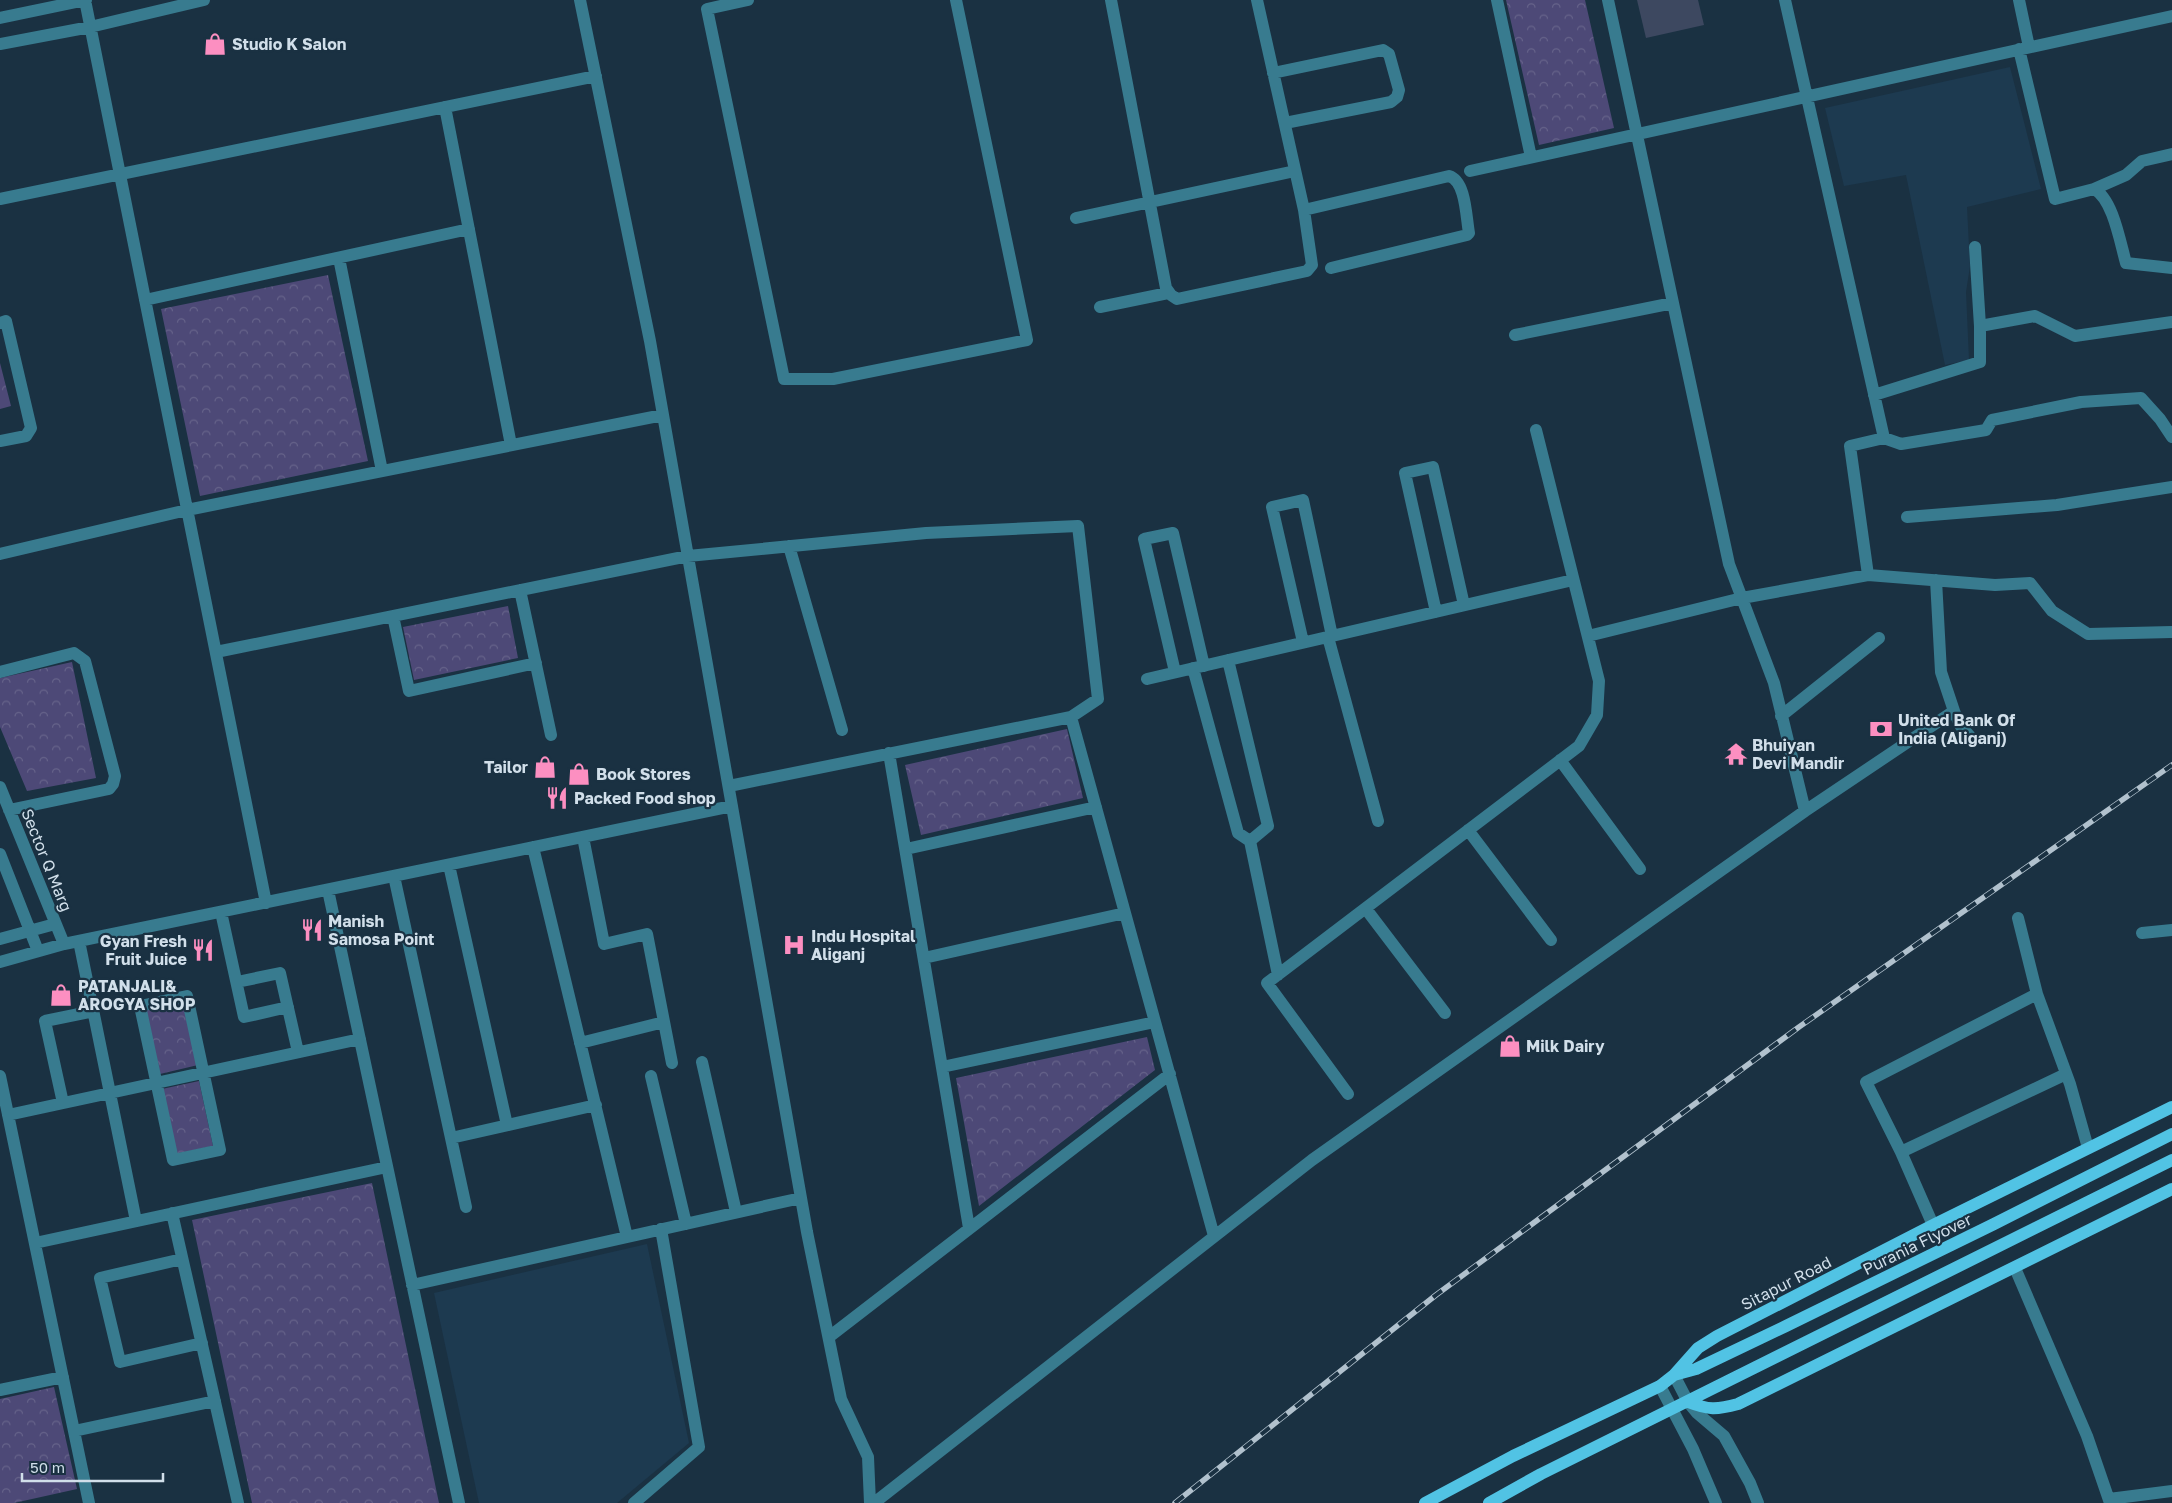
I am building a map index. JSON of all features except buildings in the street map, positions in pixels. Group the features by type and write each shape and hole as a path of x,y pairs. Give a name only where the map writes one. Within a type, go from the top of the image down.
{"main road":[{"name":"Sitapur Road","path":"1425,1503 1513,1456 1660,1386 1674,1375 1698,1348 1716,1336 1933,1225 2172,1107"},
{"name":"Purania Flyover","path":"1674,1375 1696,1369 1994,1224 2172,1134"},
{"path":"1489,1503 1541,1474 2172,1160"},
{"path":"1688,1402 1704,1408 1717,1410 1738,1404 2172,1189"}],"street":[{"path":"0,18 85,0 266,903"},
{"path":"580,0 663,415 801,1198 841,1399 868,1458 870,1503"},
{"path":"748,0 706,4 784,379 833,379 1027,340 956,0"},
{"path":"1111,0 1168,293 1177,299 1186,299 1307,271 1312,265 1304,210 1257,0"},
{"path":"1498,0 1532,157"},
{"path":"1608,0 1729,564 1774,683 1804,811"},
{"path":"1786,0 1884,438"},
{"path":"2019,0 2024,48 2055,199 2094,189 2126,175 2142,161 2172,154"},
{"path":"0,44 90,27 195,1"},
{"path":"1470,171 1807,95 2172,16"},
{"path":"1273,73 1383,50 1389,54 1399,90 1397,97 1391,102 1285,124"},
{"path":"0,200 596,76"},
{"path":"445,107 511,445"},
{"path":"1076,218 1295,171"},
{"path":"1304,210 1449,176 1456,179 1461,186 1469,233 1467,235 1331,268"},
{"path":"2094,189 2101,193 2107,202 2126,262 2172,268"},
{"path":"145,300 469,229"},
{"path":"1874,395 1980,362 1980,326 1974,247"},
{"path":"339,258 382,471"},
{"path":"1100,307 1168,293"},
{"path":"1515,335 1673,304"},
{"path":"1980,326 2035,316 2075,336 2172,322"},
{"path":"0,322 6,321 31,428 26,436 0,441"},
{"path":"1868,575 1850,446 1884,438 1901,444 1986,430 1992,420 2082,402 2141,398 2160,419 2172,437"},
{"path":"0,554 187,510 663,415"},
{"path":"1348,1094 1267,983 1579,746 1598,715 1599,681 1536,430"},
{"path":"1436,612 1405,473 1433,467 1464,605"},
{"path":"1907,517 2056,505 2172,488"},
{"path":"1303,642 1272,507 1304,500 1330,636 1378,820"},
{"path":"216,652 688,556 926,533 1078,526 1098,699 1071,717 728,786"},
{"path":"1175,672 1144,539 1173,533 1198,667 1238,833 1250,841 1278,975"},
{"path":"790,546 842,730"},
{"path":"1588,636 1742,598 1868,575 1995,585 2030,583 2052,611 2088,634 2172,632"},
{"path":"1147,679 1573,580"},
{"path":"1936,580 1941,672 1960,725 1973,740"},
{"path":"520,590 552,734"},
{"path":"393,616 409,691 536,663"},
{"path":"1781,716 1879,638"},
{"path":"0,672 74,653 80,655 85,661 115,776 113,784 109,789 9,810"},
{"path":"1228,660 1268,826 1250,841"},
{"path":"874,1503 1312,1160 1804,811 1954,711"},
{"path":"1071,717 1214,1236"},
{"path":"889,754 969,1228"},
{"path":"1560,760 1640,869"},
{"name":"Sector Q Marg","path":"0,787 64,944"},
{"path":"0,962 64,944 732,806"},
{"path":"906,849 1096,807"},
{"path":"1468,830 1551,940"},
{"path":"583,837 604,944 647,934 672,1062"},
{"path":"533,847 627,1236"},
{"path":"0,854 38,951"},
{"path":"449,865 507,1125"},
{"path":"394,876 466,1207"},
{"path":"328,890 459,1503"},
{"path":"1366,909 1444,1013"},
{"path":"221,912 244,1018 288,1007"},
{"path":"924,958 1125,913"},
{"path":"2018,918 2037,994 2066,1074 2088,1148"},
{"path":"0,939 55,924"},
{"path":"2142,933 2172,930"},
{"path":"80,941 136,1221"},
{"path":"237,982 280,973 298,1052"},
{"path":"1933,1225 1901,1152 1866,1082 2037,994"},
{"path":"187,996 204,1073 220,1150 173,1160 140,1006 187,996"},
{"path":"63,1103 45,1021 94,1011"},
{"path":"580,1043 664,1022"},
{"path":"942,1067 1155,1022"},
{"path":"6,1122 63,1103 360,1039"},
{"path":"702,1062 736,1212"},
{"path":"829,1337 1170,1074"},
{"path":"1901,1152 2066,1074"},
{"path":"0,1076 6,1122 35,1243 74,1431 85,1502"},
{"path":"651,1076 686,1224"},
{"path":"451,1138 596,1105"},
{"path":"35,1243 387,1167"},
{"path":"412,1285 801,1198"},
{"path":"172,1213 236,1503"},
{"path":"634,1503 699,1447 661,1229"},
{"path":"182,1259 100,1278 120,1362 202,1343"},
{"path":"2015,1268 2087,1436 2110,1501 2172,1491"},
{"path":"1674,1375 1688,1402 1697,1413 1724,1436 1750,1483 1758,1503"},
{"path":"0,1390 62,1377"},
{"path":"1660,1386 1716,1503"},
{"path":"74,1431 215,1401"}],"shaded area":[{"path":"2010,67 2041,189 1967,207 1970,266 1966,292 1969,360 1945,365 1906,175 1844,186 1825,108"},
{"path":"647,1244 689,1443 617,1503 479,1503 434,1293"}],"green space":[{"path":"1506,0 1585,0 1614,128 1539,145"},
{"path":"328,275 368,461 200,496 161,309"},
{"path":"0,363 11,406 0,409"},
{"path":"508,606 518,658 414,680 403,627"},
{"path":"72,662 96,778 27,791 0,727 0,678"},
{"path":"1067,729 1083,798 921,835 905,765"},
{"path":"183,1001 198,1065 160,1074 146,1009"},
{"path":"1147,1037 1155,1070 979,1206 956,1078"},
{"path":"199,1081 213,1146 176,1154 162,1089"},
{"path":"372,1183 439,1503 252,1503 192,1220"},
{"path":"54,1387 77,1489 14,1503 0,1503 0,1399"}],"railway":[{"path":"1175,1503 1436,1295 1799,1027 2172,765"}],"place":[{"name":"Studio K Salon","path":"215,44"},
{"name":"United Bank Of India (Aliganj)","path":"1881,729"},
{"name":"Bhuiyan Devi Mandir","path":"1736,754"},
{"name":"Tailor","path":"545,767"},
{"name":"Book Stores","path":"579,774"},
{"name":"Packed Food shop","path":"557,798"},
{"name":"Manish Samosa Point","path":"312,930"},
{"name":"Indu Hospital Aliganj","path":"794,945"},
{"name":"Gyan Fresh Fruit Juice","path":"203,950"},
{"name":"PATANJALI& AROGYA SHOP","path":"61,995"},
{"name":"Milk Dairy","path":"1510,1046"}]}
